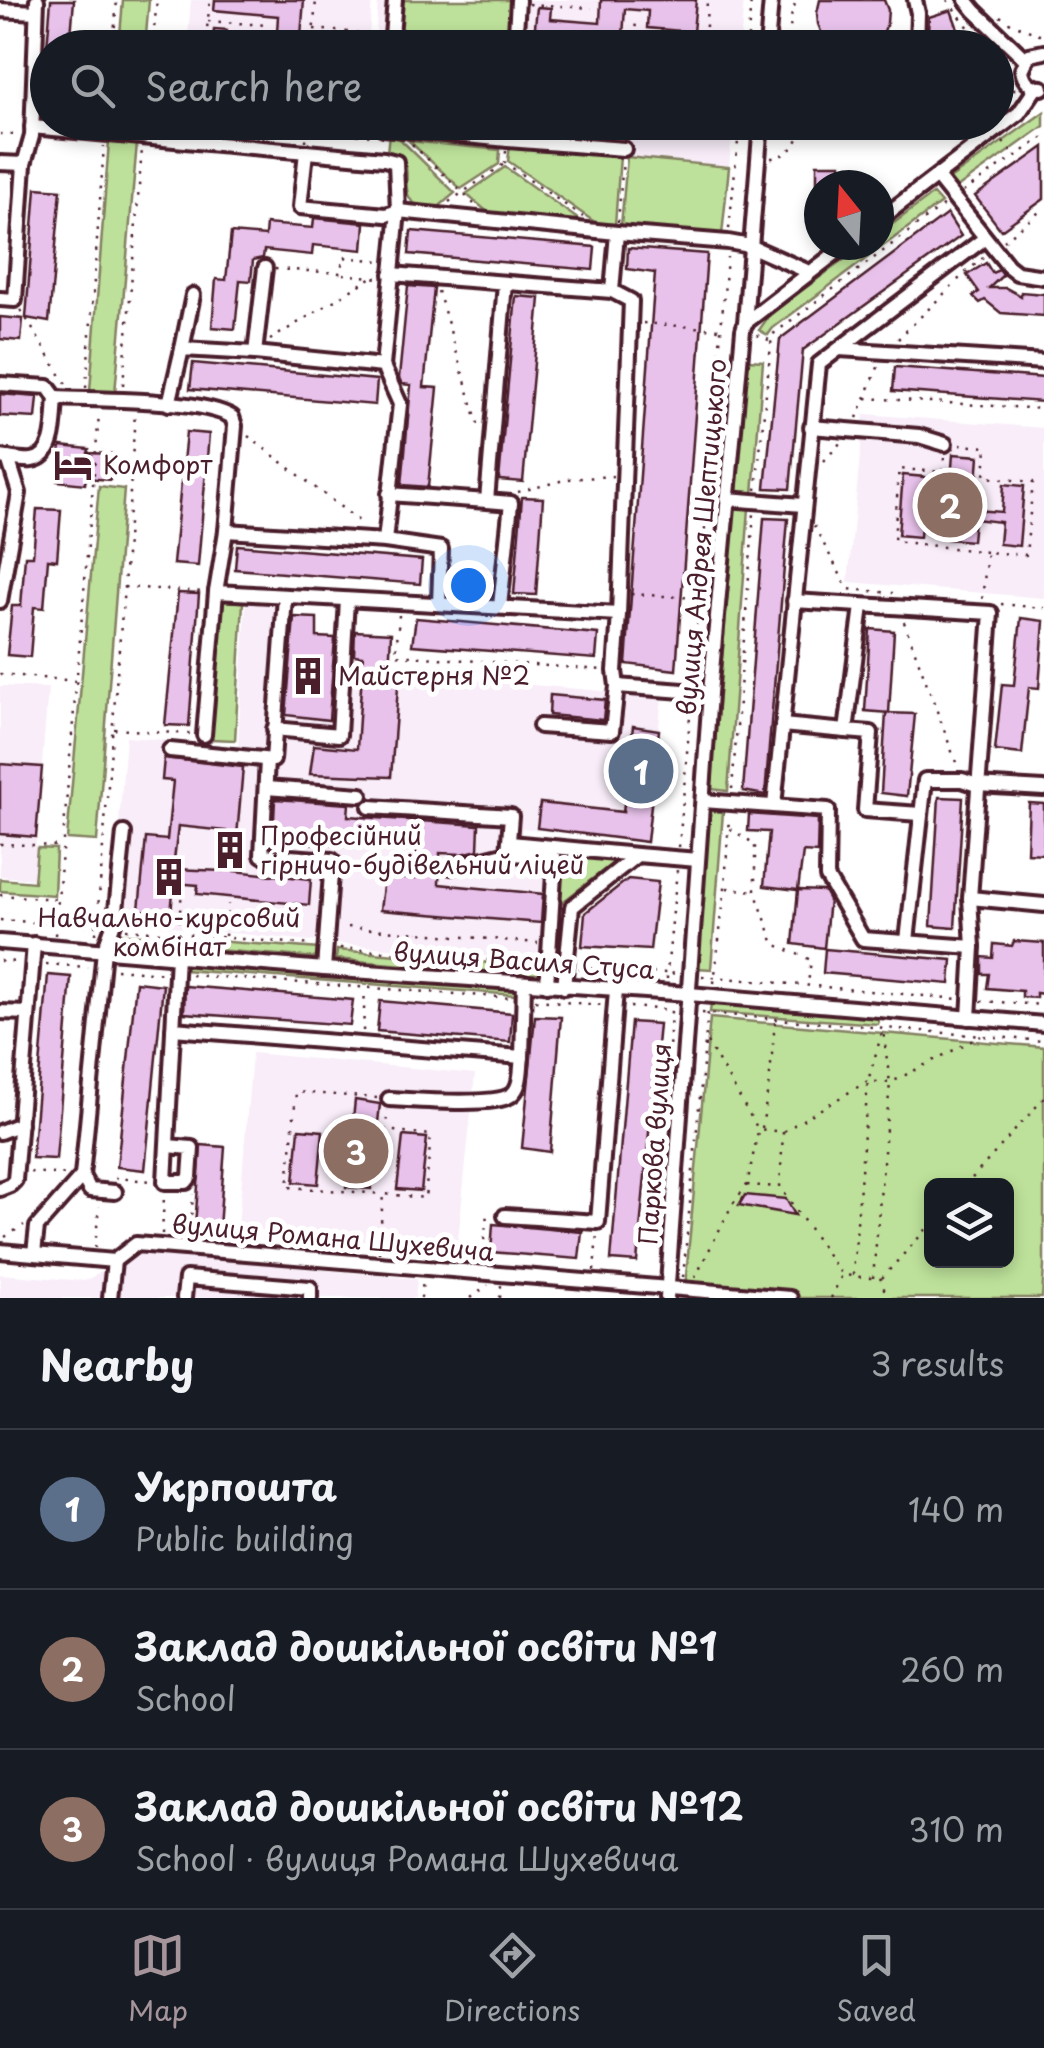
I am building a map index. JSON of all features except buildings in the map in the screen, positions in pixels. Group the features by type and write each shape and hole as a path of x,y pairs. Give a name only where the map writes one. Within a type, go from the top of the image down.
{"street":[{"path":"392,30 394,0"},
{"path":"769,30 772,0"},
{"path":"915,0 918,30"},
{"path":"966,0 989,30"},
{"path":"516,30 518,2"},
{"path":"0,10 36,6"},
{"path":"1014,116 1040,88 1030,85 1023,76 1026,59 1044,52"},
{"path":"1014,53 1026,59"},
{"path":"7,300 30,140"},
{"path":"166,140 396,162 398,211 385,271 383,366 400,404 385,541"},
{"path":"508,140 624,149"},
{"name":"вулиця Андрея Шептицького","path":"688,994 710,692 743,330 739,325 759,140"},
{"path":"894,209 983,140"},
{"path":"306,152 300,207 386,215 398,211 728,242 750,246 810,272"},
{"path":"0,163 24,164"},
{"path":"937,176 1008,266 1017,273 1044,276"},
{"path":"610,232 612,291"},
{"path":"774,806 819,364 990,243"},
{"path":"739,325 826,260"},
{"path":"256,351 265,268"},
{"path":"385,271 612,291 631,301 617,686 612,731 540,726"},
{"path":"487,501 504,282"},
{"path":"169,404 192,295"},
{"path":"182,349 256,351 383,366"},
{"path":"839,349 1044,362"},
{"path":"0,384 48,387 56,398 50,446 45,455 35,460 4,458 19,493 0,601"},
{"path":"56,398 222,410 236,426 204,735"},
{"path":"811,428 918,436 945,444"},
{"path":"389,494 511,503 500,606"},
{"path":"727,498 804,505"},
{"path":"226,531 442,548 439,604"},
{"path":"216,592 619,614"},
{"path":"170,750 273,760 285,597"},
{"path":"274,729 339,735 347,600"},
{"path":"794,601 992,613 970,783 969,1018"},
{"path":"846,731 862,606"},
{"path":"617,686 710,692"},
{"path":"782,725 871,733 866,810 920,814"},
{"path":"267,760 262,855 332,860 324,969"},
{"path":"907,941 925,780 1044,790"},
{"path":"266,788 511,816 509,848"},
{"path":"704,801 828,810 827,877 863,939 972,948"},
{"path":"34,1253 38,1227 82,1176 103,968 99,949 115,920 124,833"},
{"path":"509,848 556,859 547,985"},
{"path":"451,867 509,848 698,860"},
{"path":"564,987 572,907 637,855"},
{"path":"970,898 1044,905"},
{"name":"вулиця Василя Стуса","path":"0,942 1044,1024"},
{"path":"0,1190 15,1180 34,944"},
{"path":"167,1146 192,1148 190,1177 186,1182 165,1182 177,956"},
{"path":"389,1099 492,1102 510,1096 518,1086 522,1056 524,983"},
{"path":"505,1216 598,1222 616,990"},
{"name":"Паркова вулиця","path":"676,1292 688,994"},
{"path":"0,1012 28,1013"},
{"path":"174,1029 522,1056"},
{"path":"0,1132 20,1124"},
{"path":"82,1176 90,1190 108,1192"},
{"name":"вулиця Романа Шухевича","path":"114,1261 136,1244 676,1292 790,1298"},
{"path":"0,1251 114,1261 110,1298"},
{"path":"184,1298 186,1278 310,1288 310,1298"}],"path":[{"path":"114,30 117,0"},
{"path":"154,30 157,0"},
{"path":"207,30 210,0"},
{"path":"316,0 314,29 320,30"},
{"path":"706,30 707,0"},
{"path":"748,30 751,0"},
{"path":"790,30 796,0"},
{"path":"948,0 971,30"},
{"path":"518,2 592,8"},
{"path":"998,15 1044,37"},
{"path":"635,30 636,20"},
{"path":"208,21 266,26"},
{"path":"1014,88 1014,100"},
{"path":"0,134 30,132"},
{"path":"54,946 76,682 87,399 105,140"},
{"path":"99,949 124,587 143,140"},
{"path":"306,140 306,152"},
{"path":"408,140 461,193 495,220"},
{"path":"433,215 505,163 508,140"},
{"path":"505,163 610,232 625,140"},
{"path":"768,163 768,158 778,157 799,140"},
{"path":"1002,140 1015,156"},
{"path":"736,159 747,160"},
{"path":"806,480 852,430 884,352 990,243 1044,208"},
{"path":"341,274 343,257 385,271"},
{"path":"265,268 374,276"},
{"path":"256,351 385,271"},
{"path":"434,277 479,425"},
{"path":"7,300 87,399"},
{"path":"630,323 739,325"},
{"path":"757,336 771,341"},
{"path":"866,398 1044,409"},
{"path":"236,426 385,541"},
{"path":"945,444 987,447 985,477 1032,482 1026,555 987,552 894,541 898,469 943,472 945,444"},
{"path":"511,503 512,493 568,479 624,476"},
{"path":"804,505 848,589"},
{"path":"982,602 987,552"},
{"path":"124,587 216,592"},
{"path":"620,593 699,598"},
{"path":"400,604 396,655 615,671"},
{"path":"899,608 970,783"},
{"path":"0,674 76,682"},
{"path":"112,729 204,735"},
{"path":"728,828 755,844 755,891 774,944 810,960 808,986"},
{"path":"0,844 62,846"},
{"path":"725,888 755,891"},
{"path":"178,933 182,890"},
{"path":"0,894 58,900"},
{"path":"224,938 228,904"},
{"path":"348,927 549,944"},
{"path":"416,954 418,932"},
{"path":"0,961 671,1010 665,1129"},
{"path":"716,977 1044,1005"},
{"path":"362,1044 366,988"},
{"path":"688,1012 1044,1041"},
{"path":"676,1292 708,1014"},
{"path":"676,1292 747,1185 767,1100 775,1019"},
{"path":"852,1275 868,1082 883,1027"},
{"path":"874,1278 890,1083 883,1027"},
{"path":"760,1130 783,1132 868,1082 890,1083 981,1036"},
{"path":"705,1040 760,1130"},
{"path":"296,1092 389,1099 385,1130 432,1134 425,1198 383,1194 288,1187 296,1092"},
{"path":"972,1178 1044,1098"},
{"path":"783,1132 780,1187 842,1275"},
{"path":"161,1246 165,1182"},
{"path":"747,1185 780,1187"},
{"path":"94,1259 108,1192"},
{"path":"379,1264 383,1194"},
{"path":"480,1273 486,1214 505,1216"},
{"path":"0,1239 29,1221"},
{"path":"593,1282 598,1222"},
{"path":"881,1279 924,1232"},
{"path":"421,1298 424,1268"},
{"path":"842,1275 881,1279"},
{"path":"830,1298 842,1275"},
{"path":"881,1279 887,1298"}],"shaded area":[{"path":"191,0 372,0 369,30 188,30"},
{"path":"378,0 744,0 741,30 376,30"},
{"path":"453,140 731,140 729,166"},
{"path":"864,414 1044,428 1044,598 848,582"},
{"path":"246,602 277,606 286,635 354,640 354,655 390,658 389,673 662,696 647,842 522,828 522,851 564,855 555,962 111,921 126,737 238,746"},
{"path":"0,686 48,688 33,879 0,876"},
{"path":"252,1053 475,1074 457,1250 238,1228"},
{"path":"136,1252 417,1279 415,1298 0,1298 0,1274 85,1281"}],"green space":[{"path":"123,0 149,0 146,30 120,30"},
{"path":"402,0 512,0 509,30 400,30"},
{"path":"1044,112 1044,126 954,190 947,181 1005,140 1014,140 1014,133"},
{"path":"388,140 401,140 455,193 435,210 419,206 407,191 405,163 387,153"},
{"path":"109,141 137,143 115,393 90,391"},
{"path":"409,141 500,150 499,164 461,189"},
{"path":"510,145 620,156 615,225 596,223 508,161"},
{"path":"627,157 729,167 722,235 621,226"},
{"path":"505,167 582,222 489,213 466,194"},
{"path":"933,194 941,203 894,238 894,223"},
{"path":"843,260 864,260 768,335 759,330 771,313"},
{"path":"748,360 763,361 753,494 737,492"},
{"path":"99,486 124,489 97,841 67,839"},
{"path":"735,507 749,508 728,791 711,789"},
{"path":"222,601 243,602 235,740 211,739"},
{"path":"709,811 723,812 711,969 697,968"},
{"path":"37,848 56,849 54,895 0,891 0,879 34,882"},
{"path":"564,855 618,859 560,904"},
{"path":"115,933 319,949 318,958 113,942"},
{"path":"337,950 540,967 538,977 336,959"},
{"path":"184,963 516,989 515,995 184,970"},
{"path":"711,1004 879,1016 878,1024 710,1012"},
{"path":"710,1018 1044,1047 1042,1298 684,1298"}],"place":[{"name":"Комфорт","path":"73,465"},
{"name":"Заклад дошкільної освіти №1","path":"950,505"},
{"name":"Майстерня №2","path":"308,676"},
{"name":"Укрпошта","path":"641,771"},
{"name":"Професійний гірничо-будівельний ліцей","path":"230,850"},
{"name":"Навчально-курсовий комбінат","path":"169,877"},
{"name":"Заклад дошкільної освіти №12","path":"356,1151"}]}
